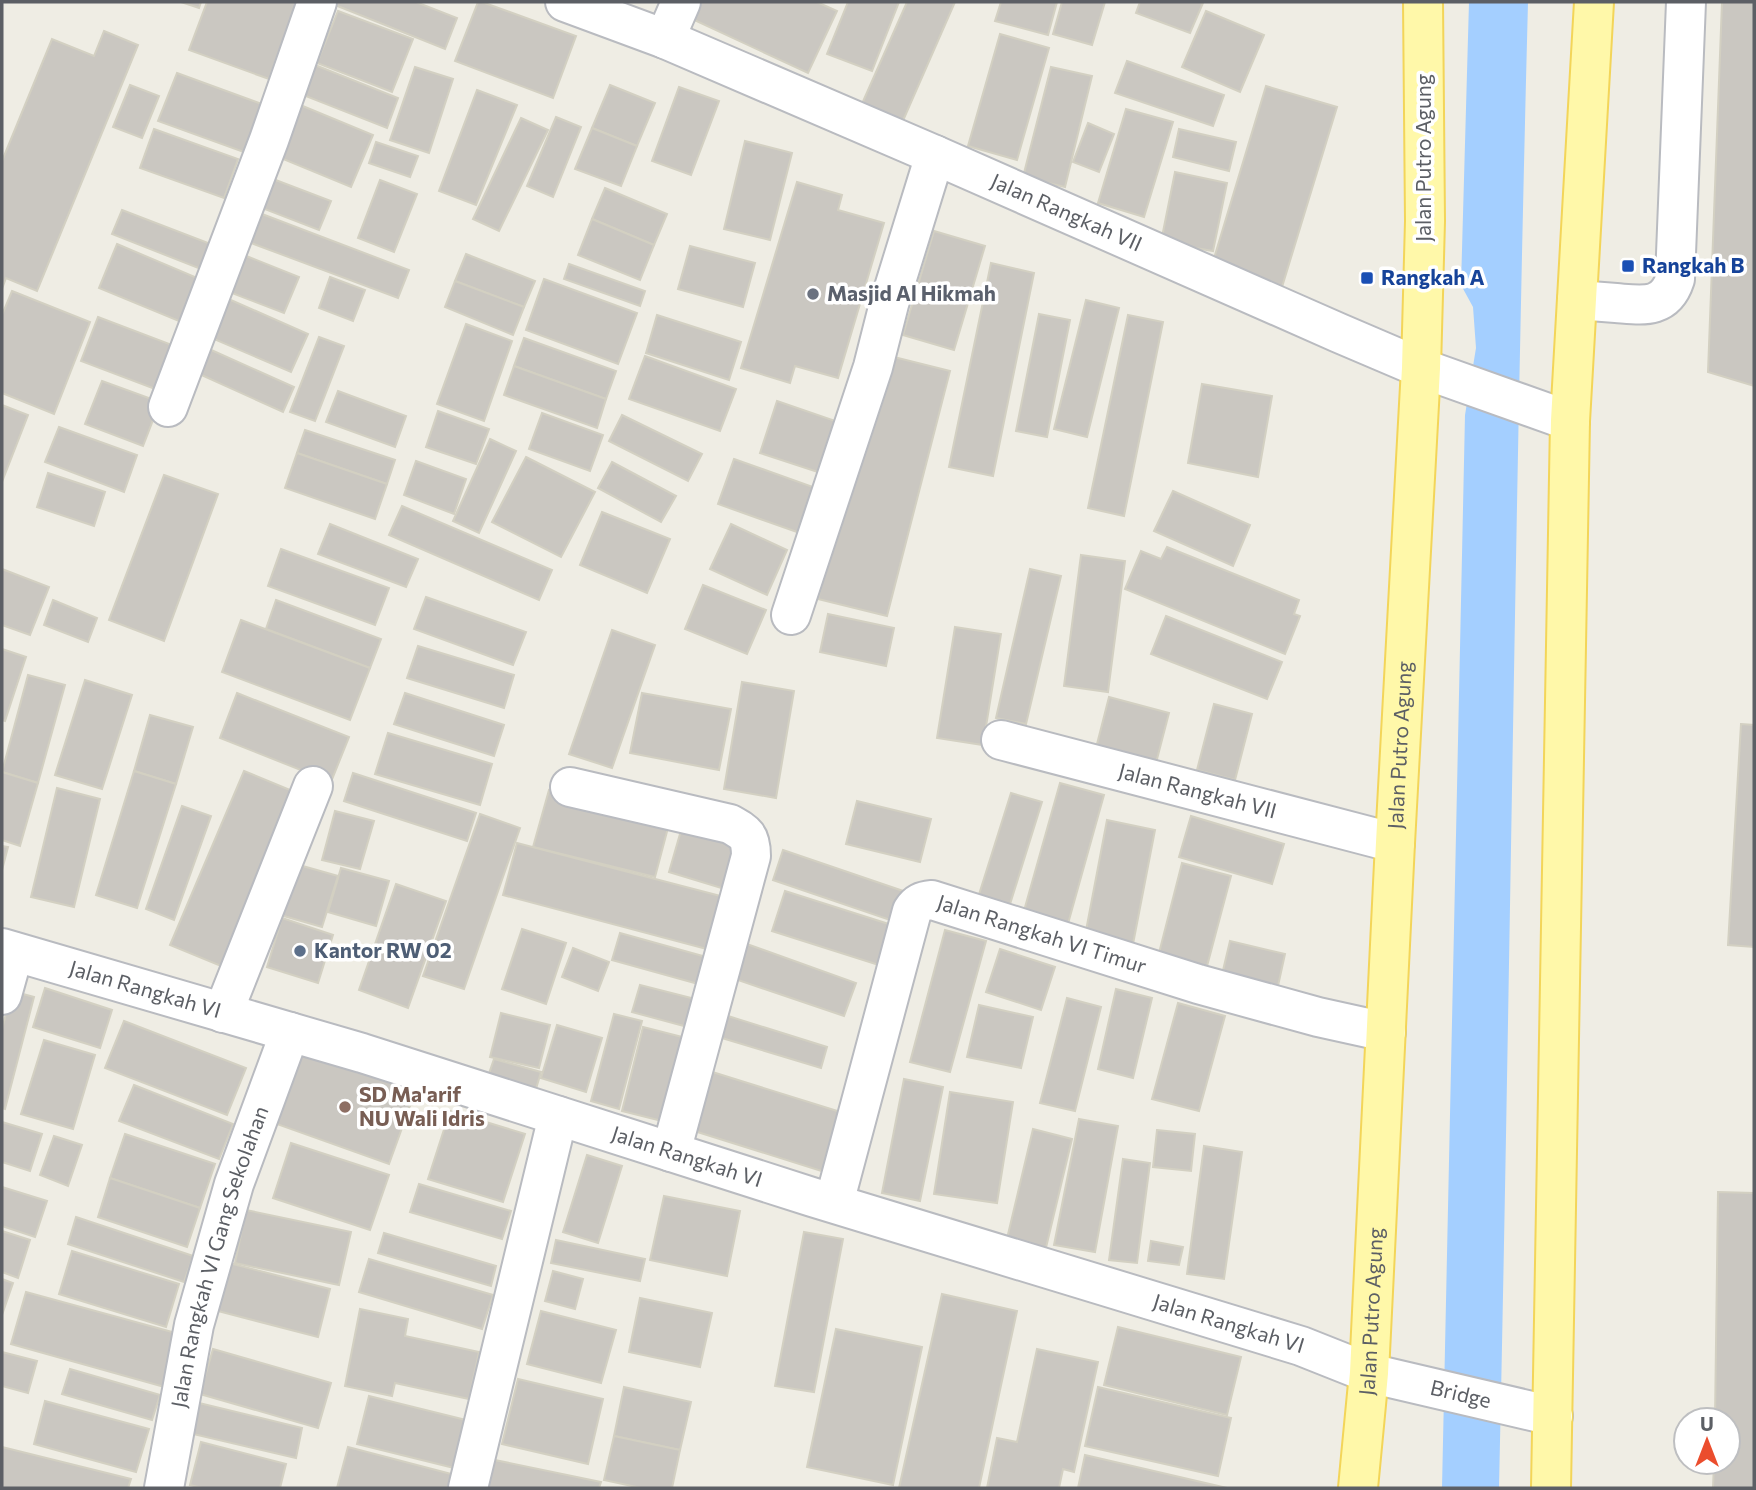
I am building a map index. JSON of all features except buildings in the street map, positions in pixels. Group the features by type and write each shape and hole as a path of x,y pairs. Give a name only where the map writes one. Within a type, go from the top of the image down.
{"main road":[{"name":"Jalan Putro Agung","path":"1358,1488 1370,1373 1395,843 1434,372 1425,221 1423,2"},
{"path":"1551,1488 1570,421 1594,2"}],"street":[{"path":"168,407 269,140 317,2"},
{"name":"Jalan Rangkah VII","path":"565,2 665,39 1434,372 1570,421"},
{"path":"665,39 681,2"},
{"path":"1577,300 1646,306 1659,301 1671,291 1675,279 1686,2"},
{"path":"791,615 873,367 889,304 935,155"},
{"name":"Jalan Rangkah VII","path":"1001,740 1395,843"},
{"path":"223,1013 313,786"},
{"path":"570,787 730,824 745,832 750,841 751,856 671,1152"},
{"name":"Jalan Rangkah VI Timur","path":"834,1203 912,911 923,901 932,900 1198,984 1318,1017 1386,1031"},
{"path":"2,995 8,950"},
{"name":"Jalan Rangkah VI","path":"8,950 290,1031 834,1203 1301,1346 1370,1373"},
{"name":"Jalan Rangkah VI Gang Sekolahan","path":"164,1488 194,1325 234,1184 290,1031"},
{"path":"468,1488 558,1116"},
{"name":"Bridge","path":"1370,1373 1553,1416"}],"water":[{"path":"1469,2 1528,2 1499,1488 1442,1488 1465,415 1476,348 1473,307 1461,285"}],"place":[{"name":"Rangkah B","path":"1628,266"},
{"name":"Rangkah A","path":"1367,278"},
{"name":"Masjid Al Hikmah","path":"813,294"},
{"name":"Kantor RW 02","path":"300,951"},
{"name":"SD Ma'arif NU Wali Idris","path":"345,1107"}]}
